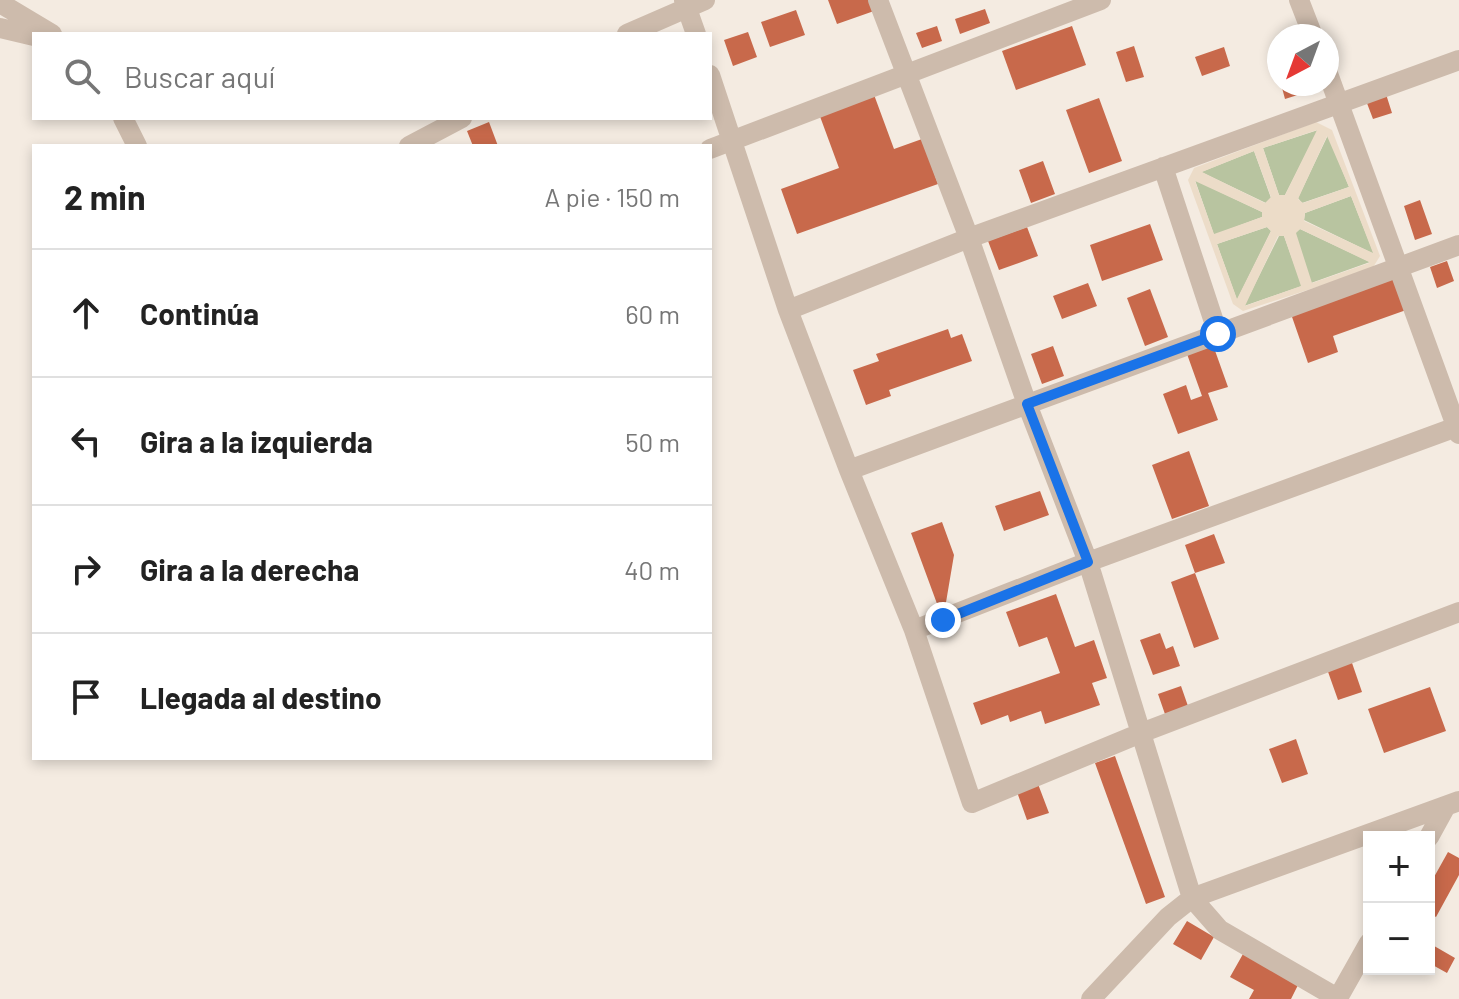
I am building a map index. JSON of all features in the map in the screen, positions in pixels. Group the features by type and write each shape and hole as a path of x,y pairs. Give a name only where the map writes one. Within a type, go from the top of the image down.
{"street":[{"path":"878,0 1088,562 1192,898 1220,930 1339,999 1363,954"},
{"path":"712,148 1101,0"},
{"path":"1299,0 1308,24"},
{"path":"631,32 692,2 696,32"},
{"path":"0,3 49,32"},
{"path":"0,28 32,36"},
{"path":"788,310 969,238 1459,60"},
{"path":"712,81 788,310 914,630 972,803 1141,733 1459,612"},
{"path":"914,630 1088,562 1458,429 1337,96"},
{"path":"124,120 136,144"},
{"path":"413,144 458,120"},
{"path":"1163,167 1218,334"},
{"path":"849,470 1459,245"},
{"path":"1091,999 1168,917 1192,898 1453,803"},
{"path":"1433,831 1453,803"}],"green space":[{"path":"1318,130 1285,195 1279,195 1263,148"},
{"path":"1328,135 1349,187 1302,203 1298,198"},
{"path":"1254,151 1271,198 1266,203 1201,172"},
{"path":"1195,180 1262,212 1262,217 1214,235"},
{"path":"1351,196 1374,254 1304,220 1305,213"},
{"path":"1267,227 1271,231 1237,300 1217,244"},
{"path":"1300,229 1370,262 1311,283 1295,233"},
{"path":"1279,236 1284,236 1302,286 1244,306"}],"shaded area":[{"path":"1316,122 1332,130 1380,256 1372,269 1243,311 1233,304 1188,180 1194,168","holes":["1317,130 1285,195 1279,195 1263,148","1327,136 1349,187 1303,203 1298,199","1254,151 1271,197 1265,203 1202,172","1195,181 1262,212 1262,217 1214,234","1351,196 1373,253 1304,221 1305,213","1267,227 1271,231 1237,299 1217,244","1300,229 1369,262 1312,283 1296,233","1278,236 1284,236 1301,286 1245,306"]}],"building":[{"path":"828,0 870,0 874,11 837,24"},
{"path":"985,9 990,23 960,34 955,19"},
{"path":"796,10 805,35 770,47 761,22"},
{"path":"937,26 942,41 922,48 916,33"},
{"path":"1072,26 1086,65 1016,90 1002,51"},
{"path":"748,32 757,57 733,66 724,40"},
{"path":"1134,46 1144,77 1126,82 1116,52"},
{"path":"1224,47 1230,66 1202,76 1195,57"},
{"path":"1385,91 1392,113 1373,119 1365,98"},
{"path":"873,92 894,149 922,139 938,184 797,234 781,189 839,168 818,111"},
{"path":"1099,98 1122,161 1089,173 1066,110"},
{"path":"489,122 497,144 472,144 467,131"},
{"path":"1043,161 1055,194 1031,203 1019,170"},
{"path":"1420,200 1432,234 1415,240 1404,206"},
{"path":"1150,224 1163,260 1102,281 1090,245"},
{"path":"1027,227 1038,256 999,270 988,241"},
{"path":"1447,261 1454,281 1437,288 1430,267"},
{"path":"1397,277 1409,309 1333,336 1338,352 1308,363 1291,314"},
{"path":"1088,283 1097,306 1062,319 1053,296"},
{"path":"1150,289 1168,337 1145,346 1127,298"},
{"path":"948,329 951,338 962,334 972,361 889,390 891,396 866,405 853,370 879,361 876,354"},
{"path":"1213,345 1228,387 1208,393 1218,420 1178,434 1163,394 1186,385 1191,400 1202,396 1187,354"},
{"path":"1053,346 1064,376 1042,384 1031,354"},
{"path":"1189,451 1209,506 1172,519 1152,465"},
{"path":"1040,491 1049,515 1004,531 995,506"},
{"path":"942,522 954,555 943,620 911,533"},
{"path":"1214,534 1225,563 1195,573 1185,545"},
{"path":"1195,573 1219,639 1194,648 1171,582"},
{"path":"1056,594 1075,647 1094,640 1107,678 1092,683 1100,705 1045,724 1041,711 1010,722 1008,715 981,725 973,703 1060,673 1047,637 1019,647 1006,612"},
{"path":"1160,633 1166,649 1173,646 1180,666 1153,675 1140,640"},
{"path":"1351,660 1362,692 1338,700 1327,669"},
{"path":"1181,686 1189,709 1166,717 1158,694"},
{"path":"1430,687 1446,731 1384,753 1368,709"},
{"path":"1296,739 1308,774 1282,783 1269,749"},
{"path":"1115,756 1165,897 1146,904 1095,763"},
{"path":"1038,784 1049,813 1027,820 1017,792"},
{"path":"1448,852 1459,858 1459,875 1436,917 1435,916 1435,875"},
{"path":"1187,921 1214,937 1201,960 1173,944"},
{"path":"1435,946 1455,958 1447,973 1435,966"},
{"path":"1243,954 1298,985 1291,999 1249,999 1254,990 1230,977"}],"route":[{"path":"943,620 1088,562 1027,404 1218,334"}]}
